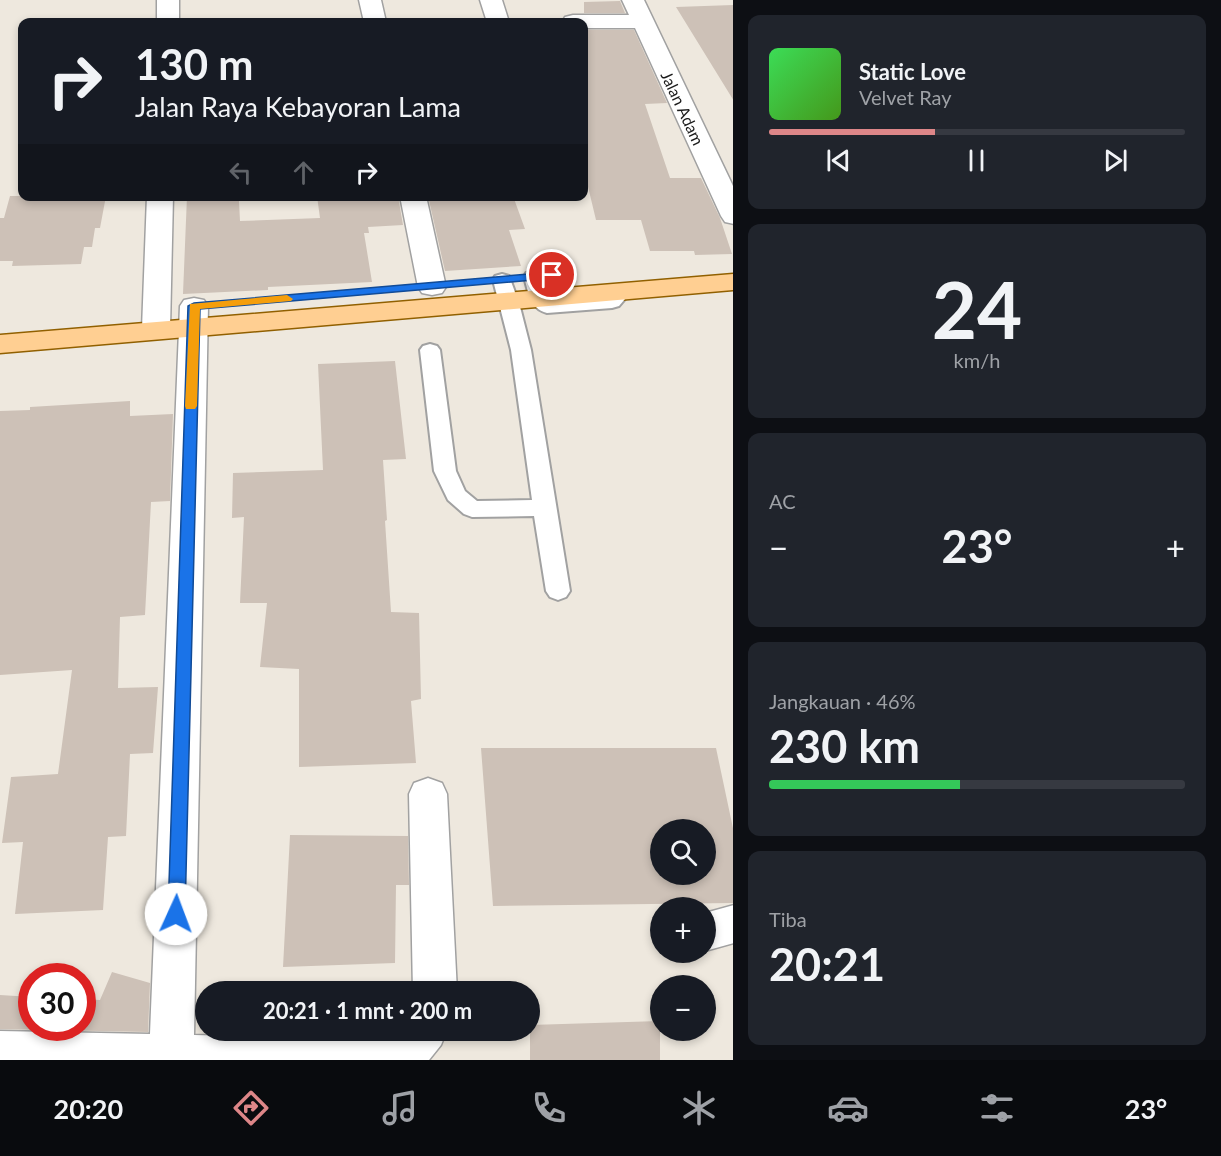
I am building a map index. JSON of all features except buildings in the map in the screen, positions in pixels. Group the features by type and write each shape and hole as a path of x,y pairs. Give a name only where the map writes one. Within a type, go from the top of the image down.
{"main road":[{"path":"0,323 155,319 506,290 733,261"},
{"path":"537,287 612,291 733,282"},
{"path":"194,316 432,287 506,290"},
{"path":"0,344 155,319"}],"street":[{"path":"168,0 168,18"},
{"path":"370,0 374,18"},
{"path":"491,0 497,18"},
{"path":"588,19 638,10"},
{"name":"Jalan Adam","path":"638,10 733,214"},
{"path":"155,319 160,201"},
{"path":"414,201 432,287"},
{"path":"172,1057 194,316"},
{"path":"428,794 435,981"},
{"path":"716,929 733,924"},
{"path":"365,1060 394,1056 418,1044 420,1041"},
{"path":"0,1052 348,1060"}],"lane":[{"path":"506,290 529,398 543,508 558,591"},
{"path":"430,350 445,471 456,495 472,509 543,508"}],"slow traffic":[{"path":"191,406 194,306 287,299"}],"route":[{"path":"176,914 194,306 552,275"}]}
